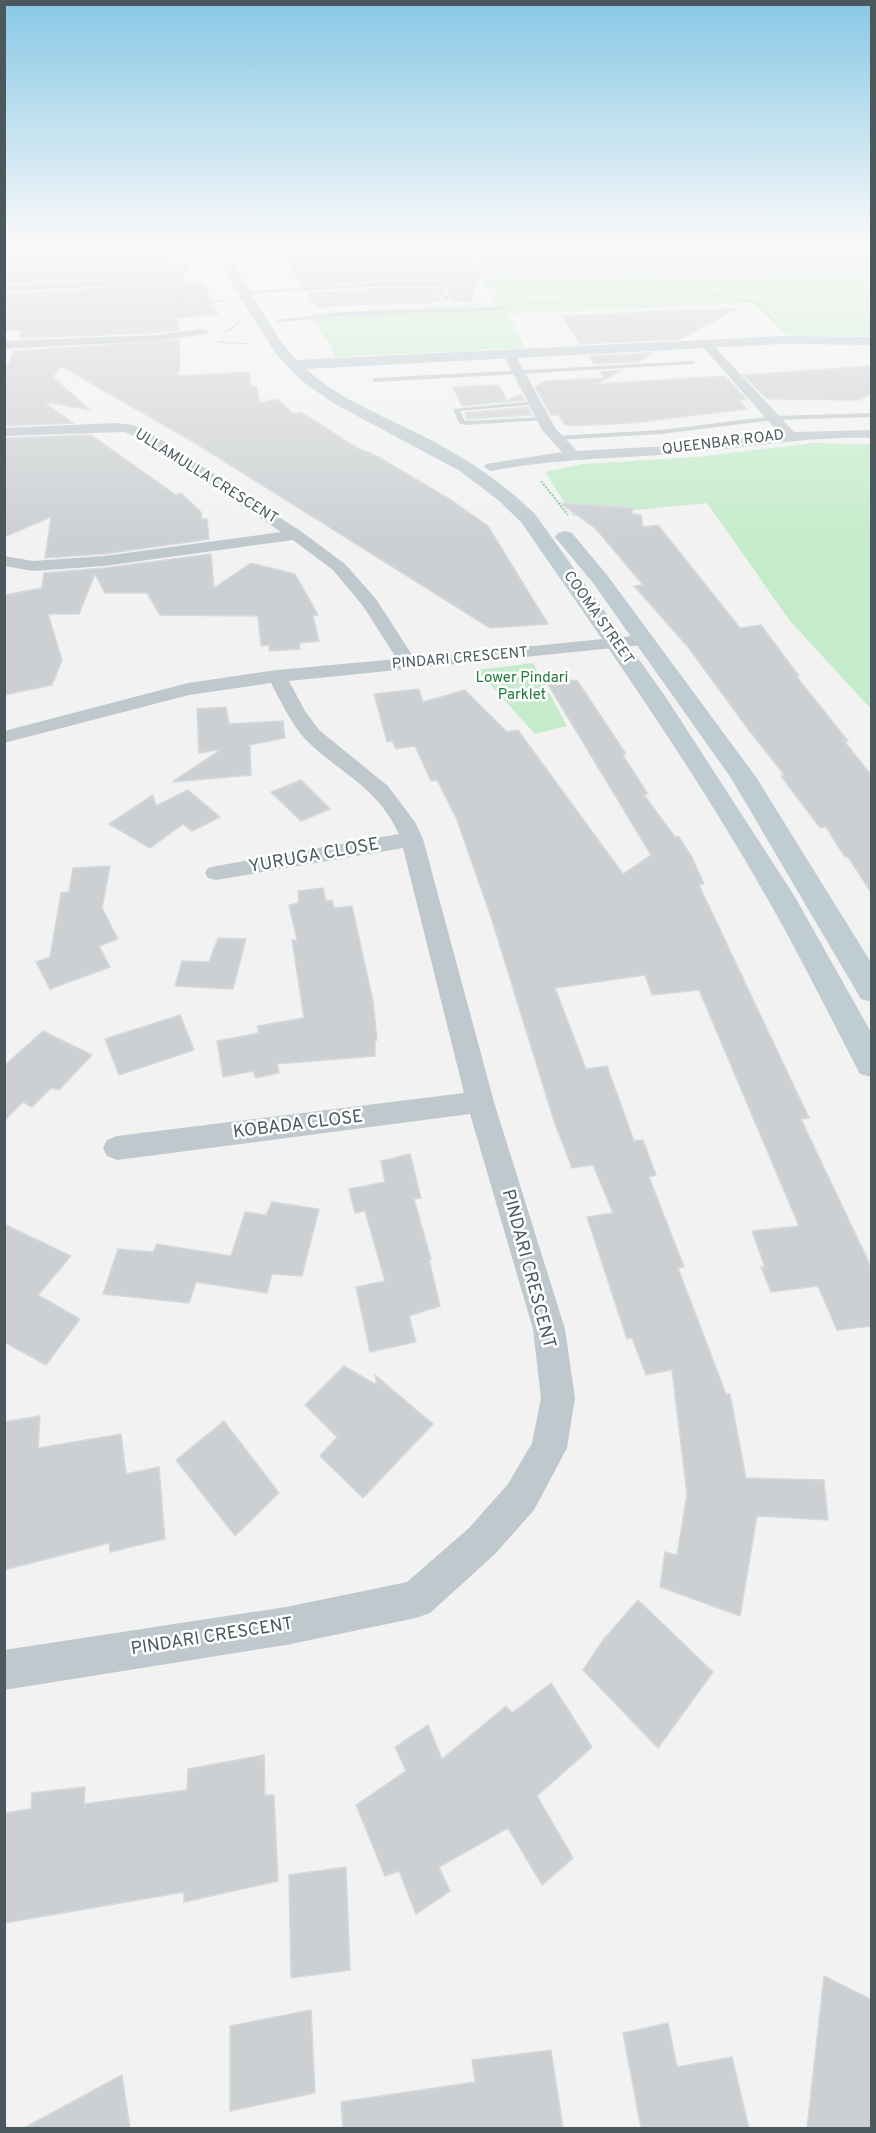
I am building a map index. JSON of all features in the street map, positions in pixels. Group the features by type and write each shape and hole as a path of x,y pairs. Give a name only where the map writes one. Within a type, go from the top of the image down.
{"main road":[{"name":"COOMA STREET","path":"276,343 308,369 342,404 424,444 490,471 530,493 600,579 743,777 872,991"},
{"path":"308,369 514,362 770,343"},
{"path":"709,348 872,347"},
{"name":"COOMA STREET","path":"302,350 308,369"},
{"name":"COOMA STREET","path":"490,471 507,496 528,518 665,715 781,897 872,1065"}],"street":[{"path":"4,345 57,343"},
{"path":"709,348 789,435"},
{"path":"514,362 543,419 556,438 574,456"},
{"name":"ULLAMULLA CRESCENT","path":"4,432 95,427 128,428 146,436 296,535 339,567 370,603 409,664"},
{"name":"QUEENBAR ROAD","path":"490,471 574,456 687,449 789,435 872,434"},
{"name":"ULLAMULLA CRESCENT","path":"4,561 33,566 104,561 296,535"},
{"name":"PINDARI CRESCENT","path":"4,737 188,689 277,676 642,640"},
{"name":"PINDARI CRESCENT","path":"4,1670 286,1626 416,1599 482,1541 520,1497 549,1448 558,1398 549,1329 480,1102 412,839 404,822 381,790 312,734 296,712 277,676"},
{"name":"YURUGA CLOSE","path":"216,873 412,839"},
{"name":"KOBADA CLOSE","path":"117,1148 480,1102"}],"lane":[{"path":"375,380 514,362 693,363"},
{"path":"535,404 456,409 461,422 464,423 543,419"},
{"path":"556,438 661,432 773,418 872,416"}],"green space":[{"path":"328,343 522,343 525,348 334,357"},
{"path":"812,443 871,444 871,709 790,621 707,503 573,516 545,472 582,464 696,457"},
{"name":"Lower Pindari Parklet","path":"533,663 567,726 535,734 477,670"}],"building":[{"path":"141,343 179,343 180,370 175,376 249,372 251,386 256,386 260,403 277,399 294,414 301,412 357,448 375,455 451,500 488,526 548,624 490,628 195,443 61,366 53,377 90,410 44,402 73,423 4,426 4,374 14,351"},
{"path":"654,353 638,362 594,364 589,356"},
{"path":"872,366 871,393 860,400 767,399 743,375"},
{"path":"622,370 596,384 725,376 747,400 738,400 747,409 631,423 572,426 564,424 559,415 551,415 535,387 546,381 604,378 600,372"},
{"path":"499,385 507,401 521,394 524,400 462,406 453,387"},
{"path":"528,407 532,415 467,419 465,413"},
{"path":"91,435 176,495 181,493 201,512 202,519 207,519 209,539 104,554 45,558 51,517 4,537 4,438"},
{"path":"560,503 633,508 632,514 641,515 643,527 658,525 740,628 761,625 799,676 796,676 848,741 844,741 872,776 872,894 826,827 820,828 781,776 785,776 688,647 634,586 643,585 596,529"},
{"path":"211,554 214,588 251,563 295,574 318,615 313,616 319,641 299,643 300,649 269,651 269,645 261,646 258,616 160,615 147,593 105,593 95,574 79,614 48,614 62,660 52,685 4,695 4,595 42,588 44,573 104,568"},
{"path":"577,680 626,754 622,754 648,794 644,795 675,837 679,837 692,857 704,884 699,885 809,1118 801,1119 872,1269 872,1326 837,1330 818,1286 771,1292 761,1267 765,1267 752,1231 799,1226 699,990 652,995 645,975 555,988 586,1069 607,1066 634,1141 643,1140 656,1175 649,1177 684,1267 678,1268 726,1394 730,1394 746,1478 824,1480 828,1520 757,1516 740,1616 660,1587 665,1552 677,1555 687,1494 672,1370 646,1375 632,1338 627,1339 587,1217 613,1213 593,1165 572,1168 554,1121 491,917 457,820 437,780 431,781 415,746 396,749 392,741 387,742 374,694 419,689 423,702 465,690 507,732 518,730 623,874 651,855 547,683"},
{"path":"226,707 229,724 283,721 285,738 250,745 251,775 172,782 222,749 199,753 197,709"},
{"path":"301,780 330,809 301,821 271,792"},
{"path":"188,790 220,817 192,831 183,824 150,848 109,824 153,795 156,806"},
{"path":"110,866 102,908 118,939 99,946 110,967 50,989 36,962 50,957 61,893 69,892 73,868"},
{"path":"323,888 326,901 332,900 334,908 352,906 373,1001 377,1040 375,1041 375,1056 277,1064 279,1073 256,1078 253,1071 223,1077 217,1041 259,1033 257,1026 304,1018 292,940 297,940 289,905 299,903 298,891"},
{"path":"218,938 246,939 233,989 175,986 182,961 209,962"},
{"path":"180,1015 194,1050 119,1075 105,1039"},
{"path":"43,1031 92,1055 59,1090 51,1088 32,1107 23,1102 4,1121 4,1066"},
{"path":"410,1154 421,1198 414,1199 431,1259 429,1259 440,1306 409,1316 416,1342 370,1352 356,1287 385,1281 365,1211 355,1213 349,1189 385,1182 381,1161"},
{"path":"272,1202 319,1209 302,1276 272,1274 267,1293 196,1282 189,1303 103,1294 118,1249 153,1252 157,1244 231,1256 245,1212 266,1215"},
{"path":"4,1224 71,1256 38,1295 80,1319 46,1365 4,1342"},
{"path":"344,1366 377,1385 375,1375 433,1424 363,1498 320,1456 337,1437 305,1405"},
{"path":"40,1416 38,1448 121,1434 126,1474 159,1467 165,1539 110,1552 109,1543 4,1570 4,1422"},
{"path":"224,1421 279,1493 235,1536 176,1460"},
{"path":"638,1600 713,1672 658,1748 583,1670 603,1640"},
{"path":"551,1683 592,1747 537,1796 573,1858 542,1885 508,1828 439,1867 450,1891 416,1914 399,1871 385,1876 356,1805 406,1771 395,1747 428,1725 442,1759 506,1706 512,1713"},
{"path":"264,1755 265,1795 274,1795 278,1881 184,1902 184,1892 4,1923 4,1813 31,1809 32,1793 85,1787 84,1804 187,1790 188,1769"},
{"path":"346,1867 350,1970 291,1978 289,1875"},
{"path":"824,1976 872,2000 872,2128 807,2128"},
{"path":"311,2010 315,2093 230,2111 230,2026"},
{"path":"668,2023 677,2067 732,2057 749,2128 641,2128 623,2033"},
{"path":"551,2050 563,2128 343,2128 341,2102 475,2082 472,2060"},
{"path":"122,2075 130,2128 24,2128"}]}
